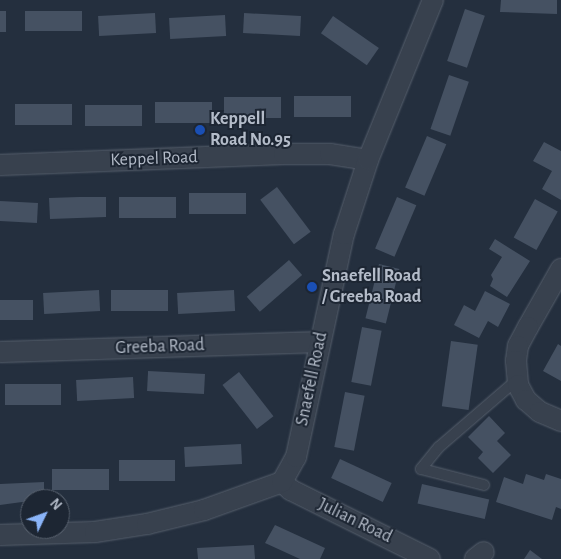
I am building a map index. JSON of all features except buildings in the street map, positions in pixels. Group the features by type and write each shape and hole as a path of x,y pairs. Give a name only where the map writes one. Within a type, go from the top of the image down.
{"street":[{"name":"Snaefell Road","path":"282,482 296,457 344,234 368,160 433,0"},
{"name":"Keppel Road","path":"0,165 284,154 330,154 368,160"},
{"path":"561,269 518,346 518,380 526,400 540,412 561,421"},
{"name":"Greeba Road","path":"0,352 320,342"},
{"path":"0,535 95,532 147,524 204,510 282,482"},
{"name":"Julian Road","path":"282,482 291,490 430,559"}],"lane":[{"path":"484,485 421,469 439,446 518,380"}],"place":[{"name":"Keppell Road No.95","path":"200,130"},
{"name":"Snaefell Road / Greeba Road","path":"312,287"}]}
